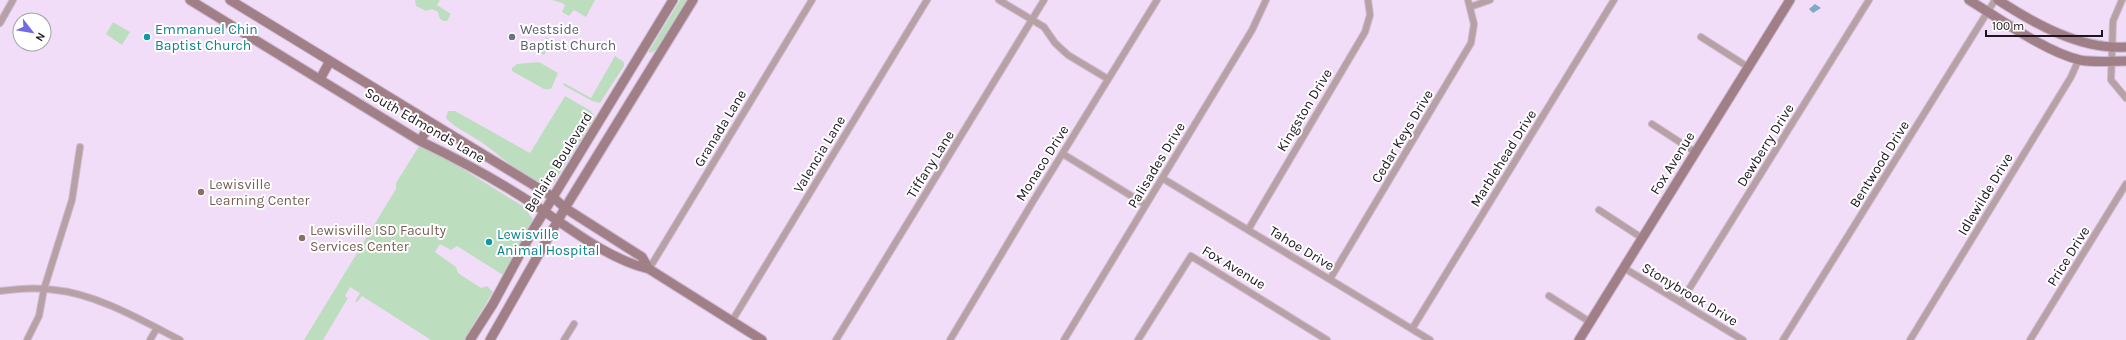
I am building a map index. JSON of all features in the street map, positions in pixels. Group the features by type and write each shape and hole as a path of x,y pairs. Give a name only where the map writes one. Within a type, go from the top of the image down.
{"main road":[{"name":"South Edmonds Lane","path":"190,0 420,141 460,160 558,222 632,264 649,269 762,340"},
{"name":"South Edmonds Lane","path":"230,0 553,197 565,208 642,257 649,269"},
{"name":"Bellaire Boulevard","path":"470,340 493,304 544,212 673,0"},
{"path":"490,340 565,208 693,0"},
{"name":"Fox Avenue","path":"1579,340 1790,0"},
{"path":"1970,0 2056,50 2079,60 2095,62 2126,61"},
{"path":"1998,0 2014,10 2067,36 2112,47 2126,47"},
{"path":"638,59 652,67"},
{"path":"320,80 330,61"},
{"path":"420,141 431,123"}],"street":[{"path":"0,23 13,0"},
{"name":"Granada Lane","path":"649,269 812,0"},
{"name":"Valencia Lane","path":"732,321 927,0"},
{"path":"999,0 1044,28 1055,43 1068,55 1108,79"},
{"name":"Tiffany Lane","path":"836,340 1044,0"},
{"name":"Monaco Drive","path":"950,340 1157,0"},
{"name":"Palisades Drive","path":"1064,340 1252,30 1263,11 1266,0"},
{"name":"Kingston Drive","path":"1248,230 1365,32 1370,15 1368,0"},
{"name":"Cedar Keys Drive","path":"1330,278 1471,43 1474,24 1468,0"},
{"path":"1470,7 1490,0"},
{"name":"Marblehead Drive","path":"1412,329 1614,0"},
{"name":"Dewberry Drive","path":"1681,302 1869,0"},
{"name":"Bentwood Drive","path":"1783,340 1995,0"},
{"path":"2122,0 2113,21 2111,80 2126,98"},
{"path":"1701,37 1748,67"},
{"name":"Idlewilde Drive","path":"1910,340 2071,78 2079,60"},
{"path":"1652,124 1695,152"},
{"path":"27,340 39,316 44,289 72,200 80,147"},
{"path":"1063,154 1146,205"},
{"name":"Tahoe Drive","path":"1162,178 1330,278 1430,340"},
{"name":"Price Drive","path":"2030,340 2126,184"},
{"path":"1599,210 1642,238"},
{"name":"Fox Avenue","path":"1138,340 1191,256 1327,340"},
{"name":"Stonybrook Drive","path":"1624,268 1743,340"},
{"path":"0,291 44,289 66,291 83,296 158,328 180,340"},
{"path":"1549,296 1590,322"},
{"path":"564,340 574,324"},
{"path":"150,340 158,328"}],"green space":[{"path":"415,0 440,0 437,5 451,14 447,21 444,21 440,19 438,12 432,9 426,11 416,6"},
{"path":"552,0 595,0 586,17 574,10 569,16 562,12 565,5"},
{"path":"680,0 689,0 658,49 650,53 649,51"},
{"path":"113,22 130,32 122,45 106,34"},
{"path":"546,37 552,41 544,55 534,50 542,47"},
{"path":"615,56 624,62 624,66 600,103 592,101 563,85 564,83 591,98"},
{"path":"539,62 558,73 551,89 544,89 512,71 512,68 517,64"},
{"path":"565,96 591,111 595,117 553,184 543,183 525,175 446,118 448,111 455,111 530,153"},
{"path":"421,143 529,210 528,213 533,219 503,275 457,246 451,250 440,244 435,252 456,267 458,273 481,288 487,286 493,292 464,340 431,340 362,296 357,302 355,301 360,293 350,287 345,296 348,298 323,340 304,340 396,189 396,183"}],"water":[{"path":"1815,4 1821,8 1813,13 1809,9"}],"place":[{"name":"Emmanuel Chin Baptist Church","path":"147,37"},
{"name":"Westside Baptist Church","path":"512,37"},
{"name":"Lewisville Learning Center","path":"201,192"},
{"name":"Lewisville ISD Faculty Services Center","path":"302,238"},
{"name":"Lewisville Animal Hospital","path":"489,242"}]}
